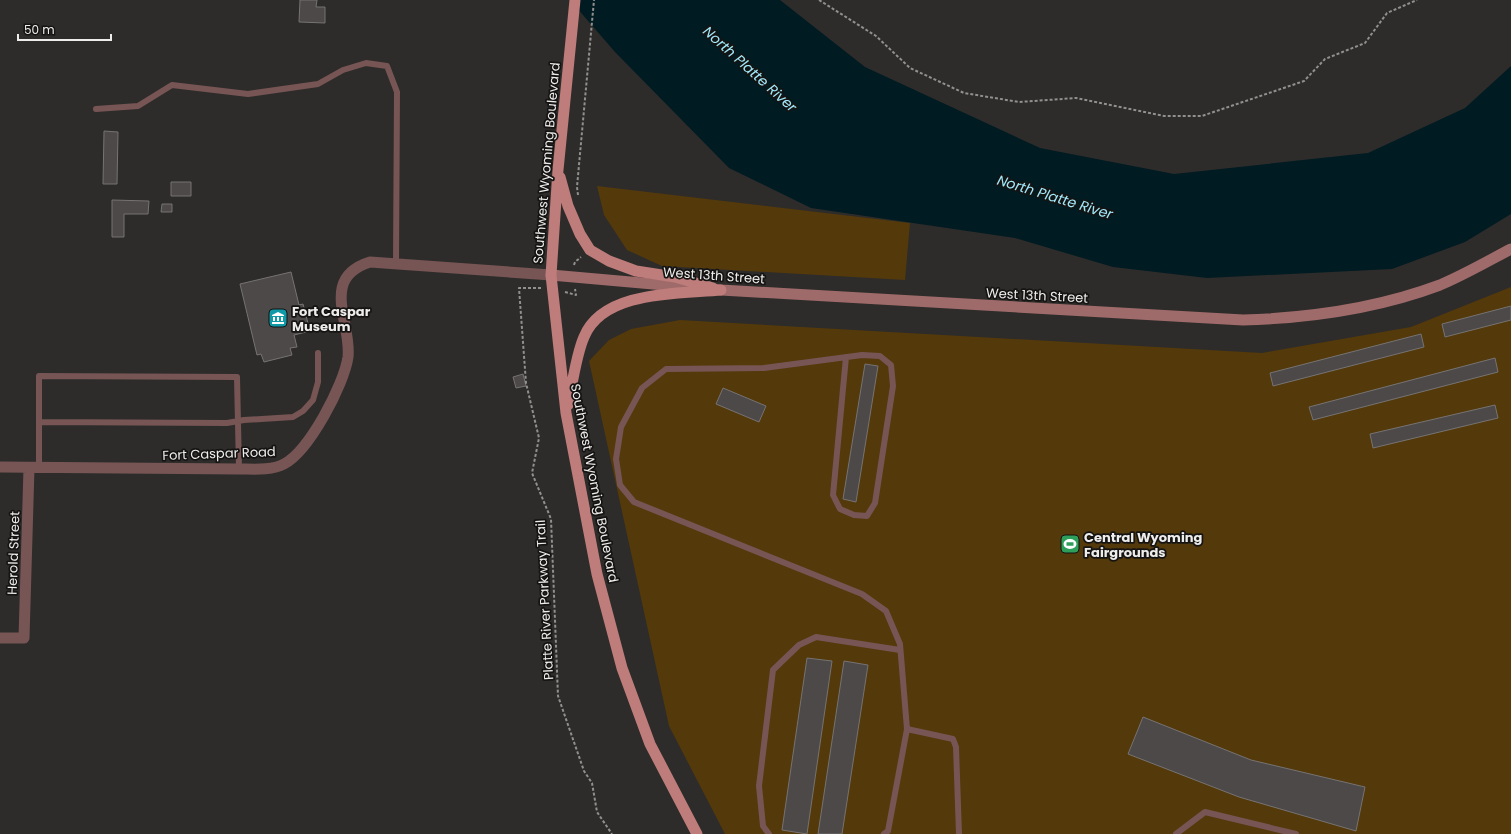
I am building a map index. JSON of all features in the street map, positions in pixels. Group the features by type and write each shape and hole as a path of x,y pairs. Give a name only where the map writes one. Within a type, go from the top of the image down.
{"main road":[{"name":"Southwest Wyoming Boulevard","path":"575,0 558,170 551,275 566,413 597,574 622,668 650,744 697,834"},
{"path":"558,170 568,206 580,234 590,250 609,261 636,271 675,277 721,290"},
{"name":"West 13th Street","path":"551,275 721,290 1182,318 1244,320 1284,319 1365,308 1403,297 1441,284 1511,249"},
{"path":"566,413 584,337 593,321 617,305 644,297 721,290"}],"street":[{"name":"Fort Caspar Road","path":"0,467 238,469 267,468 282,465 295,457 305,445 335,395 346,367 348,355 340,300 348,275 357,266 370,262 551,275"},
{"name":"Herold Street","path":"0,638 24,638 34,468"}],"lane":[{"path":"96,110 138,106 172,85 248,94 318,84 343,70 366,63 387,66 398,92 396,264"},
{"path":"39,422 228,423 293,417 303,411 313,400 318,382 318,353"},
{"path":"846,357 833,495 840,509 854,515 867,516 875,503 893,386 890,365 880,356 862,355 846,357 764,368 666,370 642,388 621,427 616,459 620,485 634,502 862,594 886,611 900,644 907,729 888,831 884,834"},
{"path":"34,468 39,422 38,376 237,377 238,469"},
{"path":"769,834 763,826 759,786 773,670 799,645 816,637 900,650"},
{"path":"907,729 953,739 956,747 959,834"},
{"path":"1176,834 1205,812 1296,834"}],"path":[{"path":"587,73 594,0"},
{"path":"819,0 876,36 910,68 964,93 1019,102 1076,98 1164,116 1202,116 1304,81 1325,59 1365,42 1387,13 1417,0"},
{"name":"Platte River Parkway Trail","path":"518,288 526,382 539,438 532,473 551,519 558,696 584,772 592,783 597,812 612,834"}],"shaded area":[{"path":"597,186 910,223 905,280 662,266 627,250 604,215"},
{"name":"Central Wyoming Fairgrounds","path":"1511,287 1511,834 725,834 669,726 589,361 609,340 631,329 680,320 1262,353 1411,327"}],"water":[{"name":"North Platte River","path":"570,0 780,0 865,67 1040,148 1174,174 1368,153 1465,108 1511,66 1511,214 1465,242 1392,269 1207,278 1113,267 1015,238 811,208 729,168 615,52"}],"building":[{"path":"300,0 317,0 316,7 325,7 325,23 299,22"},
{"path":"104,131 118,132 117,184 103,184"},
{"path":"171,182 191,182 191,196 171,196"},
{"path":"112,200 149,201 148,214 124,214 124,237 112,237"},
{"path":"162,204 172,204 172,212 161,212"},
{"name":"Fort Caspar Museum","path":"291,272 299,305 303,304 310,331 294,335 297,347 290,348 292,355 264,362 261,354 257,355 240,284"},
{"path":"1511,306 1511,320 1445,337 1442,324"},
{"path":"1421,334 1424,347 1273,386 1270,373"},
{"path":"1495,358 1498,372 1313,420 1309,407"},
{"path":"865,364 878,366 856,502 843,499"},
{"path":"523,374 526,386 516,388 513,377"},
{"path":"723,388 766,406 759,422 716,404"},
{"path":"1495,405 1498,418 1373,448 1370,434"},
{"path":"807,658 832,661 807,834 782,830"},
{"path":"844,661 868,665 842,834 818,834"},
{"path":"1143,717 1251,760 1365,787 1356,831 1239,797 1128,754"}],"place":[{"name":"Fort Caspar Museum","path":"278,318"},
{"name":"Central Wyoming Fairgrounds","path":"1070,544"}]}
